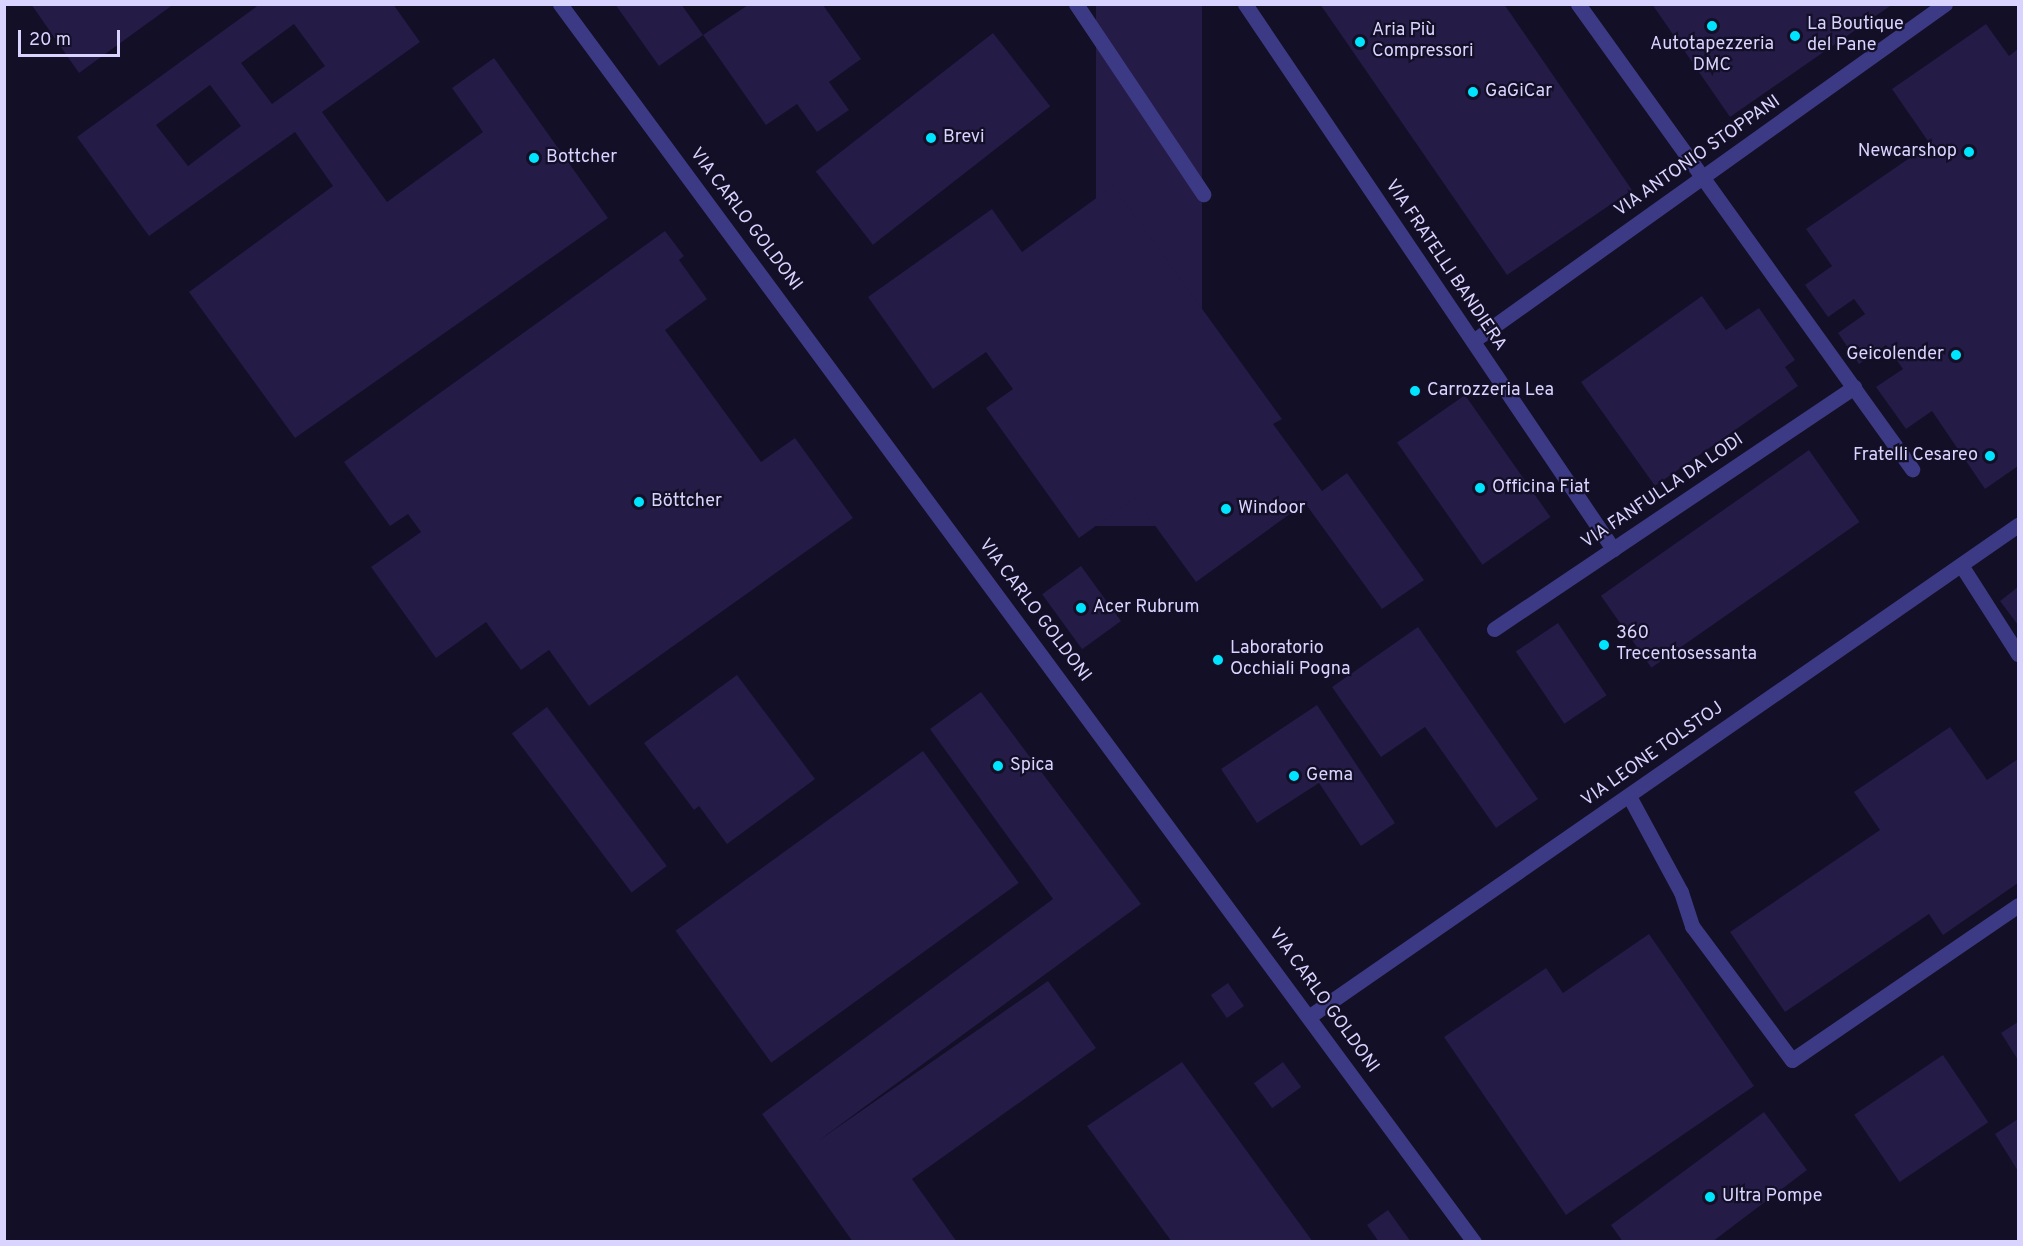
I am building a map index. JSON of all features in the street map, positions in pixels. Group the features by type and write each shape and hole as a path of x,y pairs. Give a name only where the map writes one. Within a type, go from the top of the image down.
{"street":[{"name":"VIA CARLO GOLDONI","path":"560,4 1310,1016 1474,1242"},
{"path":"1076,4 1203,194"},
{"name":"VIA FRATELLI BANDIERA","path":"1245,4 1613,549"},
{"path":"1578,4 1912,469"},
{"name":"VIA ANTONIO STOPPANI","path":"1473,341 1945,4"},
{"name":"VIA FANFULLA DA LODI","path":"1494,629 1854,387"},
{"name":"VIA LEONE TOLSTOJ","path":"1310,1016 2019,525"},
{"path":"1961,565 2019,654"},
{"path":"1629,796 1681,892 1692,926 1792,1060 2019,905"}],"building":[{"path":"31,4 174,4 79,73"},
{"path":"260,4 393,4 420,42 322,112 387,202 483,132 452,88 494,58 608,218 295,438 189,292 333,186 295,132 149,236 77,137","holes":["294,24 325,66 272,104 241,63","210,85 241,126 188,166 156,125"]},
{"path":"615,4 681,4 703,35 659,66"},
{"path":"1096,4 1202,4 1202,526 1096,526"},
{"path":"1320,4 1504,4 1632,190 1507,275"},
{"name":"La Boutique del Pane","path":"1652,4 1893,4 1730,117"},
{"path":"748,5 823,5 861,59 829,82 849,110 817,132 797,104 766,125 703,35"},
{"path":"1986,24 2009,56 2018,49 2018,466 1985,489 1932,411 1906,429 1876,387 1903,369 1886,345 1859,364 1838,333 1865,314 1854,299 1828,317 1805,285 1832,266 1806,229 1930,144 1892,89"},
{"name":"Brevi","path":"993,33 1050,106 873,245 816,172"},
{"path":"1113,186 1282,419 1273,424 1322,491 1347,473 1424,580 1382,609 1305,503 1196,582 1135,498 1079,538 986,408 1013,389 986,352 933,389 868,297 992,209 1022,252"},
{"path":"665,231 684,256 679,260 707,299 665,330 761,462 795,438 853,518 589,706 549,650 521,670 486,622 436,658 371,567 421,532 408,514 390,526 344,462"},
{"path":"1702,296 1726,330 1759,308 1795,360 1785,367 1798,386 1655,486 1581,382"},
{"name":"Officina Fiat","path":"1465,395 1550,517 1482,565 1397,443"},
{"path":"1809,450 1859,522 1651,668 1601,596"},
{"name":"Acer Rubrum","path":"1081,566 1121,621 1082,649 1042,594"},
{"path":"2018,587 2018,625 2000,601"},
{"path":"1558,623 1607,695 1564,724 1516,652"},
{"path":"1418,627 1538,799 1496,828 1425,727 1381,757 1332,687"},
{"path":"737,675 815,779 727,844 699,806 694,810 644,743"},
{"path":"981,692 1141,904 818,1141 1048,981 1096,1048 912,1179 957,1242 853,1242 762,1114 1053,899 930,729"},
{"name":"Gema","path":"1317,705 1395,823 1361,846 1319,783 1257,823 1221,769"},
{"path":"547,707 667,866 632,892 512,733"},
{"path":"1950,727 1987,780 2018,759 2018,883 1943,935 1929,914 1785,1012 1730,932 1880,830 1854,792"},
{"path":"923,751 1019,883 771,1063 675,931"},
{"path":"1649,934 1754,1086 1566,1215 1444,1037 1546,968 1563,993"},
{"path":"1228,983 1244,1006 1227,1018 1211,995"},
{"path":"2018,1022 2018,1060 2001,1033"},
{"path":"1943,1055 1988,1122 1900,1182 1854,1115"},
{"path":"1182,1062 1313,1242 1172,1242 1087,1126"},
{"path":"1283,1062 1301,1087 1272,1108 1254,1083"},
{"name":"Ultra Pompe","path":"1764,1112 1807,1170 1712,1242 1623,1242 1611,1225"},
{"path":"2018,1119 2018,1171 1995,1134"},
{"path":"1388,1210 1411,1242 1379,1242 1367,1225"}],"place":[{"name":"Autotapezzeria DMC","path":"1712,26"},
{"name":"La Boutique del Pane","path":"1795,36"},
{"name":"Aria Più Compressori","path":"1360,42"},
{"name":"GaGiCar","path":"1473,92"},
{"name":"Brevi","path":"931,138"},
{"name":"Newcarshop","path":"1969,152"},
{"name":"Bottcher","path":"534,158"},
{"name":"Geicolender","path":"1956,355"},
{"name":"Carrozzeria Lea","path":"1415,391"},
{"name":"Fratelli Cesareo","path":"1990,456"},
{"name":"Officina Fiat","path":"1480,488"},
{"name":"Böttcher","path":"639,502"},
{"name":"Windoor","path":"1226,509"},
{"name":"Acer Rubrum","path":"1081,608"},
{"name":"360 Trecentosessanta","path":"1604,645"},
{"name":"Laboratorio Occhiali Pogna","path":"1218,660"},
{"name":"Spica","path":"998,766"},
{"name":"Gema","path":"1294,776"},
{"name":"Ultra Pompe","path":"1710,1197"}]}
